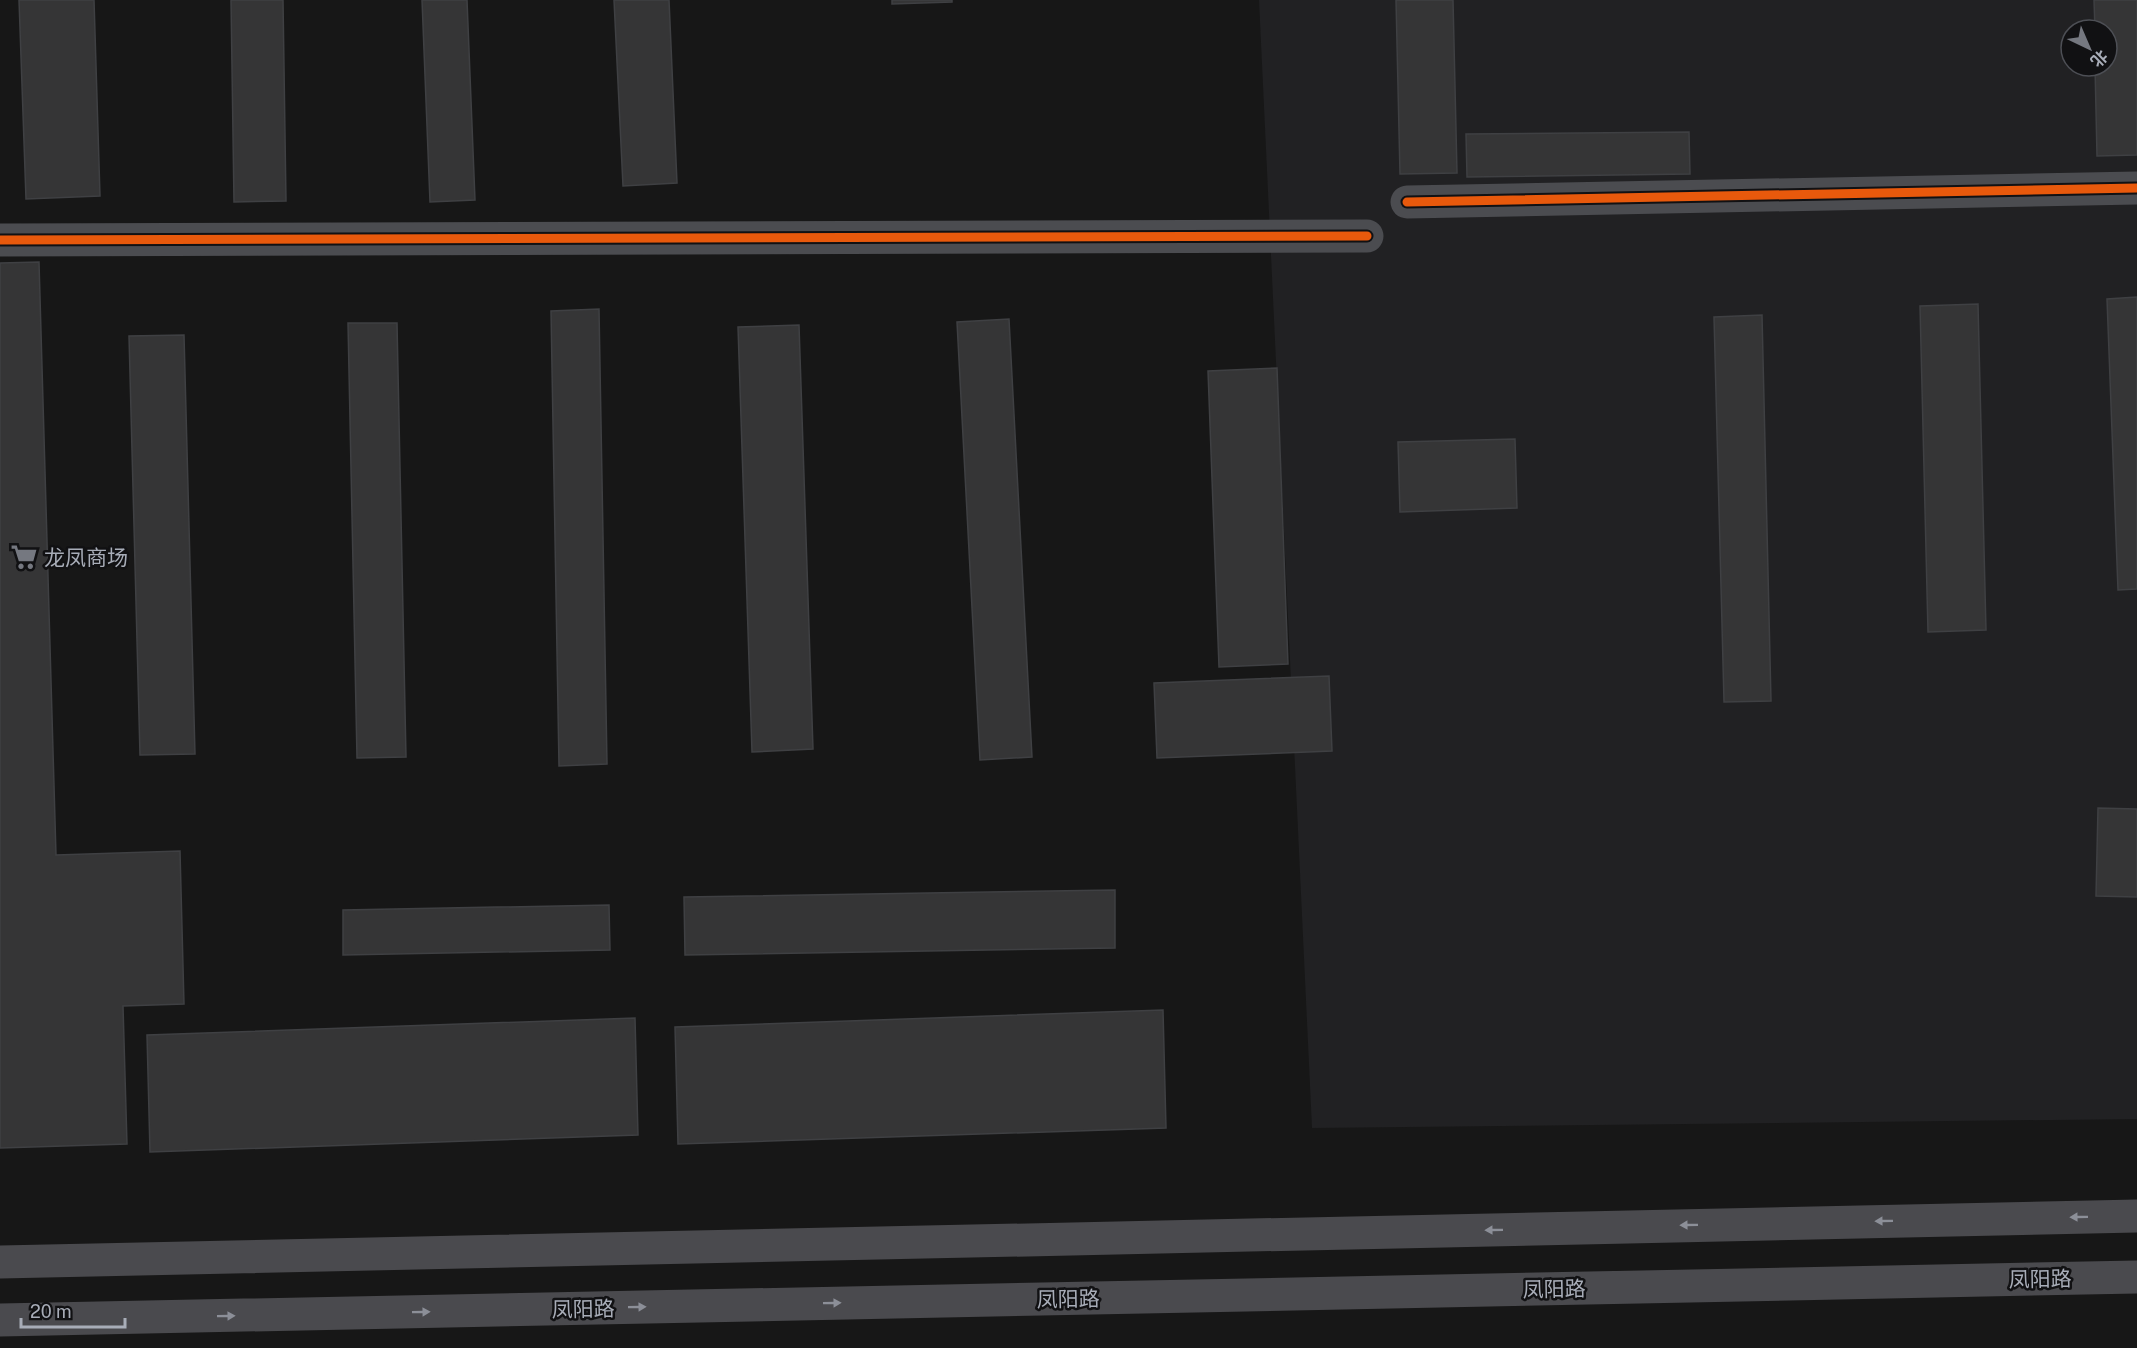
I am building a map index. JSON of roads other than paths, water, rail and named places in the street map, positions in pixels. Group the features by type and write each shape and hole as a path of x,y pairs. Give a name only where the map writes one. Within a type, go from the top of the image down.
{"main road":[{"path":"0,1262 2137,1216"},
{"name":"凤阳路","path":"0,1320 2137,1277"}],"street":[{"path":"1407,202 2137,188"},
{"path":"0,240 1367,236"}],"place":[{"name":"龙凤商场","path":"24,557"}]}
